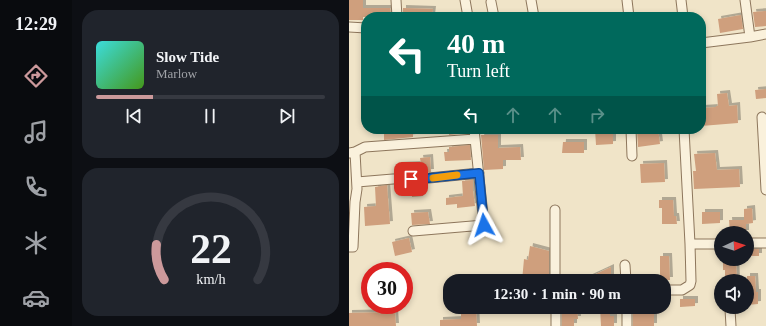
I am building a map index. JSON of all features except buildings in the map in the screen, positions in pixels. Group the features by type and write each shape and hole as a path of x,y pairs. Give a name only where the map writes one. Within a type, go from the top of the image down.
{"street":[{"path":"396,0 397,12"},
{"path":"465,0 467,12"},
{"path":"531,0 533,12"},
{"path":"627,0 628,12"},
{"path":"681,0 682,12"},
{"path":"745,0 750,37"},
{"path":"491,2 493,12"},
{"path":"349,28 361,28"},
{"path":"706,42 766,34"},
{"path":"762,117 766,190"},
{"path":"413,231 484,225 474,134"},
{"path":"631,134 632,156"},
{"path":"671,290 682,290 690,285 691,276 684,134"},
{"path":"349,247 353,247 357,182 352,152 365,147 475,139"},
{"path":"357,182 429,178 479,173"},
{"path":"555,210 555,274"},
{"path":"754,243 766,243"},
{"path":"690,244 714,244"},
{"path":"625,265 626,274"},
{"path":"556,314 556,326"},
{"path":"627,314 627,326"},
{"path":"730,314 731,326"}],"slow traffic":[{"path":"433,178 457,175"}],"route":[{"path":"411,179 479,173 484,225"}]}
